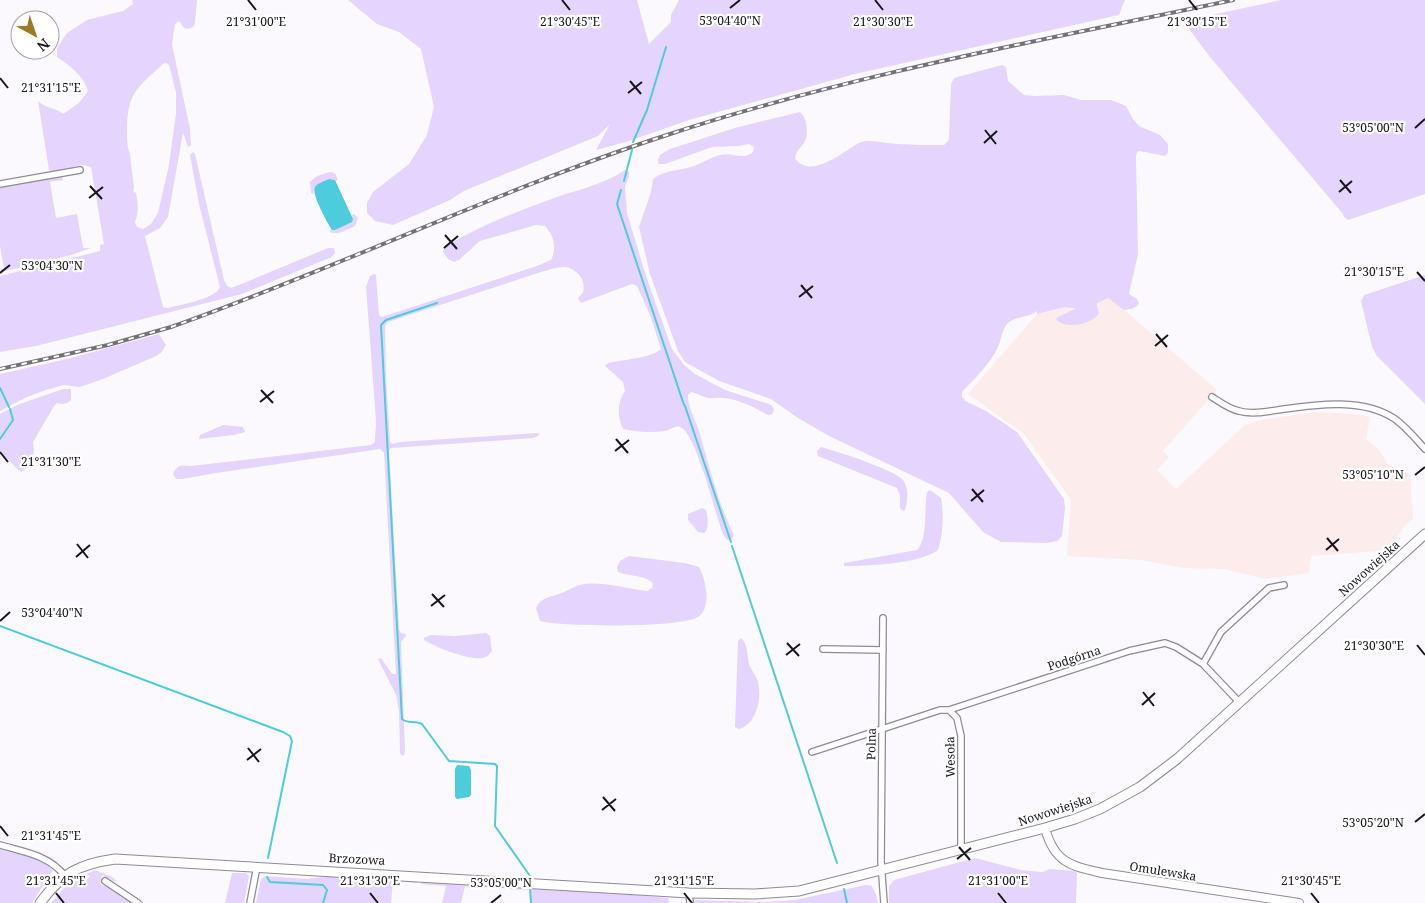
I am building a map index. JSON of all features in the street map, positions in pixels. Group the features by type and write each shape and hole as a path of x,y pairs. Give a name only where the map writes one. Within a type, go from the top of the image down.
{"main road":[{"name":"Nowowiejska","path":"689,893 778,894 799,891 1045,828 1100,809 1140,786 1177,759 1425,534"},
{"name":"Brzozowa","path":"40,903 54,885 65,876 84,865 115,859 689,893"}],"street":[{"path":"0,184 80,170"},
{"path":"1212,397 1238,411 1252,413 1314,404 1355,405 1375,409 1394,418 1425,449"},
{"path":"1203,664 1221,632 1268,588 1284,585"},
{"name":"Polna","path":"883,618 881,870 884,903"},
{"name":"Podgórna","path":"949,710 1129,651 1153,644 1165,643 1176,647 1203,664 1240,702"},
{"path":"823,649 883,650"},
{"path":"812,752 940,710 949,710"},
{"name":"Wesoła","path":"949,710 957,718 960,736 961,848"},
{"name":"Omulewska","path":"1045,828 1049,843 1056,853 1064,861 1083,869 1299,903"},
{"path":"0,845 44,858 58,868 65,876"},
{"path":"250,903 257,866"},
{"path":"105,881 138,903"},
{"path":"689,893 690,903"}],"shaded area":[{"path":"132,0 197,0 193,27 184,28 179,21 175,24 172,44 190,129 191,145 188,147 183,133 168,217 160,228 145,236 163,307 167,308 205,298 212,295 220,287 199,204 190,155 193,152 227,286 231,288 328,248 334,248 335,253 332,257 242,294 36,346 0,352 0,276 100,251 100,245 104,244 91,167 82,165 52,172 49,170 38,101 63,114 79,103 88,91 76,71 60,59 60,44 67,33 87,20 123,11 133,4","holes":["163,64 169,65 176,92 176,113 169,165 158,213 151,224 143,229 137,227 135,222 138,204 136,193 133,191 130,154 127,143 129,108 135,92"]},
{"path":"348,0 637,0 649,44 671,22 671,15 679,0 1125,0 1119,15 855,74 689,120 629,141 596,150 610,124 598,136 464,191 450,200 393,225 375,221 367,213 367,203 373,192 409,164 427,135 434,107 421,49 399,32 377,24"},
{"path":"1281,0 1425,0 1425,194 1348,220 1210,57 1183,21"},
{"path":"1002,65 1006,67 1008,81 1024,95 1064,95 1081,100 1111,100 1126,106 1139,126 1160,135 1168,144 1168,153 1165,156 1139,151 1136,156 1138,254 1129,294 1137,299 1138,305 1124,310 1108,298 1097,303 1099,313 1096,317 1091,321 1078,325 1066,324 1056,319 1075,309 1065,307 1037,314 1037,311 1011,321 1004,329 999,346 990,361 962,392 962,397 965,401 986,411 1017,432 1064,499 1062,536 1057,541 1047,543 1001,542 983,532 949,493 829,436 771,399 719,381 685,362 678,351 650,274 639,227 651,192 653,179 663,173 689,168 724,154 749,155 753,152 754,147 749,144 712,147 665,164 658,164 660,155 670,149 735,128 800,112 806,122 807,134 795,158 801,164 809,166 827,162 863,142 944,145 949,137 951,84 954,78"},
{"path":"625,170 629,172 625,187 627,213 646,276 672,349 684,365 695,374 725,390 769,404 774,410 772,414 768,415 736,400 709,398 691,392 688,395 690,408 698,428 718,496 734,535 732,539 727,540 723,534 699,459 686,432 680,427 660,432 634,431 623,429 621,424 619,410 620,400 625,391 623,382 605,366 608,363 651,355 661,349 650,315 637,286 632,284 581,303 578,298 583,292 582,279 572,269 564,267 541,272 388,322 385,326 386,376 390,442 392,444 540,434 534,438 391,448 389,450 399,630 401,633 406,634 401,642 405,751 402,756 400,753 399,711 396,695 378,659 381,658 392,674 396,674 384,453 380,449 182,479 176,479 173,474 176,468 182,465 191,466 371,445 375,442 376,420 366,287 370,276 376,275 379,315 382,317 537,266 551,260 554,251 551,234 545,226 536,225 480,241 459,260 454,262 448,259 443,252 444,248 484,226 513,213 601,183"},
{"path":"330,172 335,173 338,180 333,179 314,190 313,194 311,193 310,182 317,176"},
{"path":"59,175 62,176 63,180 50,182 56,218 77,214 83,248 91,248 71,255 1,272 0,269 4,268 0,246 0,187"},
{"path":"354,214 358,218 355,226 339,233 330,232 330,230 335,230 353,219 352,215"},
{"path":"1425,275 1425,404 1377,356 1372,347 1361,301 1364,295"},
{"path":"1108,296 1217,390 1163,451 1169,457 1157,470 1176,489 1244,426 1260,420 1315,412 1354,414 1370,417 1366,439 1380,451 1388,465 1410,474 1413,519 1405,525 1391,547 1379,551 1311,556 1309,573 1265,579 1224,569 1184,568 1141,560 1067,556 1071,500 1024,434 968,394 1037,314"},
{"path":"159,334 166,345 161,353 156,356 80,387 64,385 46,390 27,397 0,411 0,374 71,358"},
{"path":"63,389 71,389 71,400 64,404 57,403 54,406 33,442 34,452 30,465 21,472 0,454 0,414 17,405"},
{"path":"223,425 243,427 245,432 199,439 200,435"},
{"path":"821,447 865,461 898,476 905,483 907,491 905,510 903,511 900,508 900,496 897,488 818,456 817,451"},
{"path":"930,490 941,498 942,504 942,531 938,550 929,555 906,561 879,565 844,566 844,563 917,550 923,539 927,492"},
{"path":"702,508 706,510 708,519 705,533 698,532 688,520 688,514"},
{"path":"629,556 685,563 699,567 704,579 706,593 705,607 702,613 698,617 687,621 646,625 595,625 540,621 536,608 538,604 547,598 578,586 605,584 647,591 652,588 653,583 649,580 618,572 617,567 620,561"},
{"path":"486,633 490,636 492,651 487,657 480,658 464,656 424,640 424,638 431,635 455,636"},
{"path":"741,638 746,646 749,664 758,682 759,695 757,710 754,716 750,722 739,729 735,727 738,641"},
{"path":"0,850 35,859 53,870 32,903 0,903"},
{"path":"975,858 1021,870 1042,872 1050,869 1075,871 1077,873 1076,903 889,903 889,886 894,880"},
{"path":"95,870 117,881 102,875 101,885 108,886 134,903 51,903 64,888 81,876 87,879 90,876 86,874"},
{"path":"232,873 246,873 249,876 244,903 225,903"},
{"path":"265,876 307,879 322,876 362,878 362,881 367,881 368,879 417,881 417,883 393,881 391,903 256,903 261,879"},
{"path":"421,881 475,885 474,887 465,886 461,903 442,903 446,886 421,884"},
{"path":"866,885 872,886 878,903 693,903 696,900 765,902 795,900"},
{"path":"507,887 603,892 668,898 669,901 668,903 531,903 530,890 507,889"}],"water":[{"path":"329,179 335,180 353,219 352,222 335,230 332,230 323,215 314,191 316,186"},
{"path":"457,765 469,766 471,770 471,795 469,797 457,799 455,797 455,769"}],"waterway":[{"path":"633,142 647,110 666,47"},
{"path":"624,181 632,150"},
{"path":"621,190 617,204 684,405"},
{"path":"437,303 386,320 381,325 402,719 422,724 449,761 495,764 497,766 495,826 530,876"},
{"path":"0,388 9,407"},
{"path":"685,406 731,542"},
{"path":"0,439 13,420 10,409"},
{"path":"732,546 837,863"},
{"path":"0,626 290,736 292,741 268,858"},
{"path":"267,877 270,882 323,885 327,890 323,903"},
{"path":"530,888 531,903"},
{"path":"844,889 847,903"}],"railway":[{"path":"0,369 108,345 171,327 295,280 542,180 667,135 737,113 878,76 948,60 1233,0"}]}
